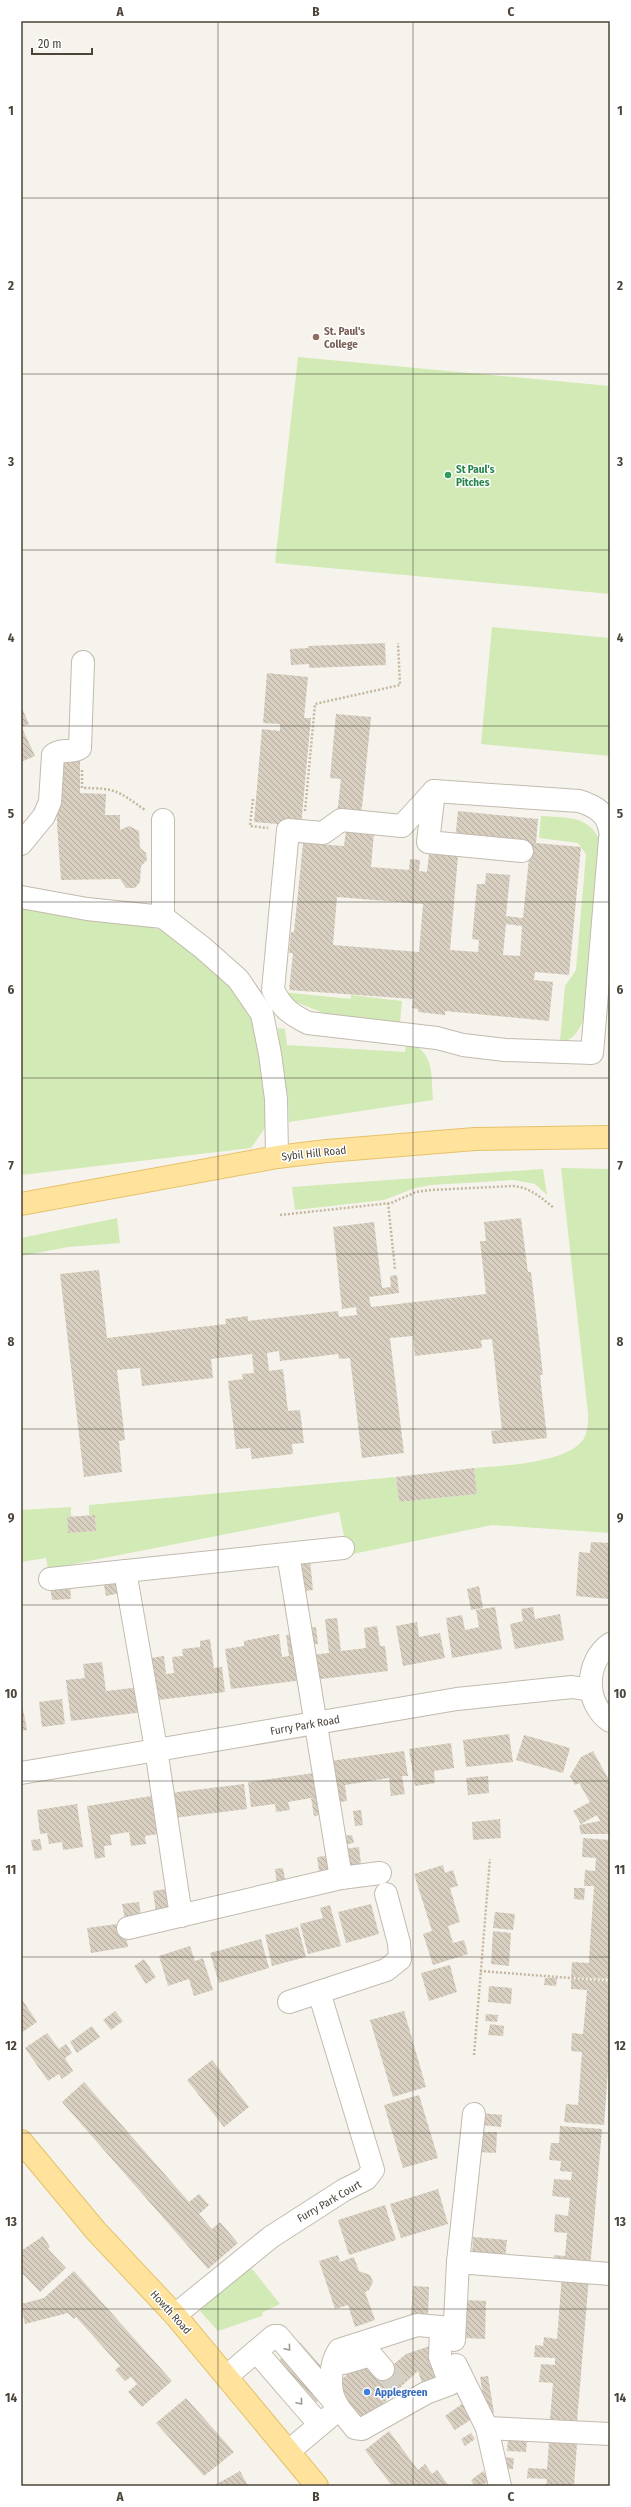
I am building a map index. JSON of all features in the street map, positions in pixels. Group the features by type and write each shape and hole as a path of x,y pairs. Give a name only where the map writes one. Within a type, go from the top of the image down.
{"main road":[{"name":"Sybil Hill Road","path":"21,1204 277,1157 475,1139 610,1137"},
{"name":"Howth Road","path":"21,2141 96,2231 175,2315 317,2486"}],"street":[{"path":"21,844 44,816 50,802 53,755 57,751 76,751 80,748 83,662"},
{"path":"434,791 402,826 341,820 322,833 296,831 273,990 280,1004 289,1014 308,1023 437,1038 464,1045 505,1050 592,1053 610,839"},
{"path":"434,791 579,801 594,805 609,821 610,832"},
{"path":"434,791 428,842 522,850"},
{"path":"163,820 163,917"},
{"path":"21,897 87,909 163,917 203,948 238,979 262,1014 270,1054 276,1099 277,1157"},
{"path":"50,1579 344,1548"},
{"path":"288,1554 342,1878"},
{"path":"125,1571 156,1749 181,1916"},
{"path":"610,1644 595,1660 591,1675 591,1690 596,1705 610,1721"},
{"name":"Furry Park Road","path":"21,1773 458,1699 513,1692 572,1687 591,1690"},
{"path":"128,1928 342,1878 380,1873"},
{"path":"289,2002 386,1970 400,1959 399,1943 386,1894"},
{"name":"Furry Park Court","path":"175,2315 271,2237 344,2190 366,2179 373,2170 319,1992"},
{"path":"454,2340 458,2262 474,2114"},
{"path":"458,2262 610,2274"},
{"path":"227,2376 274,2336 278,2336 337,2405 359,2430 410,2392 450,2384 440,2357 442,2329 440,2326 417,2325 340,2350 335,2356 331,2377 332,2392 337,2405 334,2413 289,2451"},
{"path":"256,2351 320,2425"},
{"path":"331,2377 334,2371 343,2364 382,2362"},
{"path":"456,2365 487,2428 500,2486"},
{"path":"487,2428 610,2434"}],"path":[{"path":"253,800 250,826 296,831 315,704 400,685 398,643"},
{"path":"82,767 82,788 112,788 163,820"},
{"path":"280,1216 388,1203 416,1192 431,1190 513,1186 523,1187 532,1191 554,1208"},
{"path":"388,1203 395,1269"},
{"path":"474,2055 490,1859"},
{"path":"480,1970 610,1981"}],"green space":[{"name":"St Paul's Pitches","path":"298,357 610,386 610,594 275,563"},
{"path":"492,627 610,638 610,756 481,744"},
{"path":"541,816 575,819 589,826 599,839 583,1021 574,1036 564,1041 560,1041 565,986 576,970 586,854 578,843 539,838"},
{"path":"21,905 139,924 168,932 231,984 253,1014 270,1121 251,1148 21,1175"},
{"path":"282,992 351,999 351,995 402,1001 400,1024 336,1018 286,998"},
{"path":"278,1028 285,1029 287,1045 405,1052 407,1041 423,1051 427,1058 430,1065 433,1100 289,1122 287,1091 280,1075"},
{"path":"561,1168 610,1169 610,1533 492,1525 348,1555 339,1512 48,1569 46,1558 21,1562 21,1510 71,1507 71,1517 67,1517 68,1533 96,1531 95,1515 89,1515 89,1505 396,1477 399,1502 477,1494 474,1468 533,1462 563,1454 575,1448 583,1440 586,1434 588,1413"},
{"path":"543,1169 547,1195 535,1184 514,1180 431,1185 415,1188 384,1200 295,1210 292,1187"},
{"path":"117,1218 120,1243 68,1247 21,1256 21,1238"},
{"path":"245,2267 253,2270 280,2304 263,2312 262,2316 218,2331 200,2311"}],"building":[{"path":"385,643 386,665 309,668 309,664 291,665 290,649 308,648 308,646"},
{"path":"267,673 308,677 304,718 311,718 301,826 254,822 262,729 280,731 280,724 263,723"},
{"path":"21,706 29,724 21,727"},
{"path":"336,714 371,717 361,817 337,815 341,779 330,778"},
{"path":"23,730 35,756 21,762 21,731"},
{"path":"57,761 80,761 80,793 106,794 105,815 120,815 120,830 129,826 139,831 140,848 146,853 147,860 141,866 140,882 135,888 126,888 120,879 61,880 57,824"},
{"path":"458,811 538,819 536,843 581,847 569,975 535,972 534,980 553,982 549,1021 445,1011 445,1015 418,1012 418,1009 412,1008 413,999 289,990 293,953 289,953 291,932 294,932 303,843 344,846 346,831 374,833 371,867 409,870 410,859 420,860 419,871 427,872 429,854 458,856 450,950 478,952 479,940 472,939 477,884 485,884 486,873 510,875 506,916 523,918 530,848 455,841","holes":["337,897 423,904 419,952 333,945","506,924 522,926 520,956 503,955"]},
{"path":"521,1218 528,1272 531,1272 543,1375 540,1375 547,1438 493,1444 491,1431 502,1430 492,1339 481,1340 482,1348 415,1356 413,1336 390,1338 404,1453 362,1458 350,1358 339,1359 338,1354 280,1361 279,1351 267,1353 269,1371 283,1369 288,1411 300,1410 304,1443 292,1444 293,1454 252,1459 250,1448 236,1449 228,1381 243,1379 242,1374 254,1373 252,1354 211,1359 213,1378 142,1386 140,1368 117,1370 125,1440 119,1441 122,1472 84,1477 60,1274 99,1270 107,1338 226,1324 225,1319 248,1316 248,1321 338,1311 339,1317 357,1315 356,1307 342,1309 333,1227 374,1222 382,1288 391,1287 390,1276 397,1275 399,1293 369,1297 371,1307 486,1294 480,1241 486,1241 484,1222"},
{"path":"474,1468 477,1494 399,1502 396,1477"},
{"path":"95,1515 96,1531 68,1533 67,1517"},
{"path":"591,1542 610,1543 608,1599 576,1596 579,1552 590,1553"},
{"path":"310,1560 313,1590 298,1592 294,1561"},
{"path":"121,1576 125,1592 106,1596 103,1580"},
{"path":"70,1583 71,1599 52,1600 50,1585"},
{"path":"479,1586 483,1608 471,1610 467,1589"},
{"path":"495,1607 502,1649 452,1658 446,1618 462,1615 465,1630 479,1627 476,1610"},
{"path":"533,1607 535,1619 560,1614 564,1640 515,1649 510,1624 523,1621 521,1609"},
{"path":"337,1618 341,1651 366,1648 364,1628 377,1626 380,1646 385,1646 388,1671 313,1680 310,1655 329,1653 325,1619"},
{"path":"417,1622 419,1637 440,1633 445,1658 403,1666 396,1626"},
{"path":"316,1627 318,1644 308,1645 306,1628"},
{"path":"298,1633 303,1680 231,1689 225,1649 244,1646 244,1641 279,1634 282,1657 289,1656 286,1635"},
{"path":"210,1639 214,1668 222,1667 225,1692 150,1701 151,1658 164,1656 166,1674 174,1673 172,1657 183,1656 182,1649 200,1647 200,1641"},
{"path":"102,1662 106,1691 141,1687 144,1712 71,1721 66,1680 85,1678 83,1664"},
{"path":"21,1699 27,1730 21,1731"},
{"path":"62,1699 65,1724 42,1727 39,1702"},
{"path":"509,1734 513,1762 466,1767 463,1740"},
{"path":"524,1735 570,1748 563,1773 516,1760"},
{"path":"451,1743 454,1768 434,1771 435,1783 415,1786 409,1749"},
{"path":"404,1751 408,1776 402,1776 405,1794 391,1796 389,1778 345,1785 347,1801 333,1803 330,1761"},
{"path":"593,1751 610,1782 610,1834 581,1834 579,1825 600,1821 597,1815 581,1824 573,1811 590,1802 579,1783 575,1785 570,1776 581,1757"},
{"path":"321,1772 327,1814 314,1816 311,1798 288,1802 290,1810 276,1812 275,1804 251,1807 248,1782"},
{"path":"488,1776 489,1793 468,1795 466,1778"},
{"path":"244,1784 247,1809 173,1818 170,1793"},
{"path":"158,1795 164,1833 145,1836 146,1844 131,1846 129,1832 110,1835 112,1845 104,1846 105,1857 95,1859 87,1806"},
{"path":"77,1804 83,1847 63,1850 62,1842 49,1844 47,1833 40,1834 37,1810"},
{"path":"361,1810 363,1825 355,1826 353,1811"},
{"path":"500,1819 501,1838 473,1840 472,1822"},
{"path":"352,1835 354,1843 342,1845 341,1836"},
{"path":"583,1838 610,1840 610,1979 571,1977 572,1962 589,1963 594,1886 584,1886 585,1870 595,1871 596,1858 582,1857"},
{"path":"40,1839 42,1850 33,1851 31,1840"},
{"path":"359,1847 361,1864 347,1867 344,1849"},
{"path":"333,1855 336,1875 320,1877 317,1857"},
{"path":"443,1865 445,1873 453,1870 458,1886 450,1888 460,1922 448,1926 453,1943 464,1940 468,1954 433,1965 423,1934 432,1931 414,1874"},
{"path":"283,1868 286,1884 277,1885 275,1869"},
{"path":"173,1888 176,1910 156,1913 153,1891"},
{"path":"574,1888 585,1888 584,1900 574,1899"},
{"path":"139,1902 141,1917 125,1919 122,1904"},
{"path":"371,1904 379,1934 346,1943 338,1912"},
{"path":"330,1905 341,1946 308,1954 300,1924 323,1918 320,1908"},
{"path":"495,1912 515,1914 513,1930 493,1928"},
{"path":"124,1923 128,1947 91,1953 87,1928"},
{"path":"298,1927 306,1957 272,1966 265,1935"},
{"path":"493,1931 511,1933 509,1966 491,1964"},
{"path":"261,1939 269,1968 219,1983 210,1953"},
{"path":"190,1946 195,1961 203,1958 213,1990 194,1996 189,1979 168,1986 159,1956"},
{"path":"144,1959 156,1977 146,1984 134,1966"},
{"path":"450,1965 457,1992 429,2001 421,1973"},
{"path":"545,1978 557,1978 556,1986 544,1985"},
{"path":"571,1979 610,1982 610,2043 604,2125 564,2122 566,2104 578,2105 582,2052 571,2051 572,2033 583,2034 587,1990 571,1989"},
{"path":"489,1986 512,1988 511,2004 488,2002"},
{"path":"21,1998 37,2022 21,2033"},
{"path":"115,2011 123,2021 111,2030 103,2020"},
{"path":"404,2011 426,2087 393,2097 370,2020"},
{"path":"486,2014 498,2015 497,2022 485,2021"},
{"path":"490,2024 504,2026 503,2036 488,2035"},
{"path":"92,2026 100,2037 77,2053 70,2042"},
{"path":"47,2033 59,2049 66,2044 72,2053 65,2058 73,2071 62,2079 59,2074 48,2081 25,2048"},
{"path":"212,2060 249,2107 224,2127 187,2080"},
{"path":"84,2082 189,2202 199,2194 209,2205 199,2214 212,2229 220,2222 238,2243 208,2269 62,2102"},
{"path":"419,2095 438,2158 403,2168 384,2105"},
{"path":"481,2113 502,2115 501,2127 481,2125"},
{"path":"560,2126 602,2129 590,2269 553,2266 554,2255 565,2256 567,2233 554,2232 555,2214 568,2216 570,2198 552,2196 554,2179 571,2180 572,2172 560,2171 561,2161 549,2160 551,2143 559,2143"},
{"path":"480,2132 497,2132 496,2153 479,2152"},
{"path":"438,2189 448,2224 401,2238 390,2204"},
{"path":"385,2205 396,2240 349,2255 338,2220"},
{"path":"43,2236 50,2247 48,2249 66,2268 40,2292 21,2272 21,2251"},
{"path":"473,2237 507,2240 505,2259 472,2256"},
{"path":"338,2255 340,2262 354,2257 359,2271 370,2275 373,2282 369,2290 365,2292 375,2320 355,2327 348,2305 335,2309 319,2261"},
{"path":"74,2271 172,2381 142,2407 128,2392 137,2384 131,2377 125,2381 115,2370 120,2366 76,2317 74,2319 68,2313 25,2324 21,2304 44,2298"},
{"path":"562,2275 589,2277 577,2422 550,2419 553,2383 539,2382 541,2364 555,2365 555,2358 534,2357 535,2345 543,2346 544,2337 557,2339"},
{"path":"413,2286 429,2287 428,2317 411,2316"},
{"path":"465,2300 486,2301 485,2339 464,2338"},
{"path":"300,2342 325,2371 331,2366 342,2379 355,2368 370,2361 381,2375 406,2354 430,2346 441,2376 422,2383 418,2371 364,2421 341,2394 321,2398 300,2417 263,2374"},
{"path":"488,2376 494,2413 486,2414 480,2377"},
{"path":"186,2398 234,2452 204,2476 156,2423"},
{"path":"462,2404 472,2419 455,2430 445,2416"},
{"path":"389,2431 418,2470 425,2464 432,2474 437,2470 449,2486 392,2486 365,2450"},
{"path":"471,2433 475,2439 465,2446 461,2439"},
{"path":"508,2439 527,2441 526,2452 507,2451"},
{"path":"549,2442 577,2444 574,2486 546,2486 547,2479 527,2478 528,2468 547,2469"},
{"path":"503,2457 514,2458 513,2469 502,2469"},
{"path":"240,2471 248,2486 213,2486"},
{"path":"483,2471 490,2480 481,2486 475,2486 471,2480"}],"tunnel":[{"path":"383,2369 400,2389"}],"place":[{"name":"St. Paul's College","path":"316,337"},
{"name":"St Paul's Pitches","path":"448,475"},
{"name":"Applegreen","path":"367,2392"}]}
